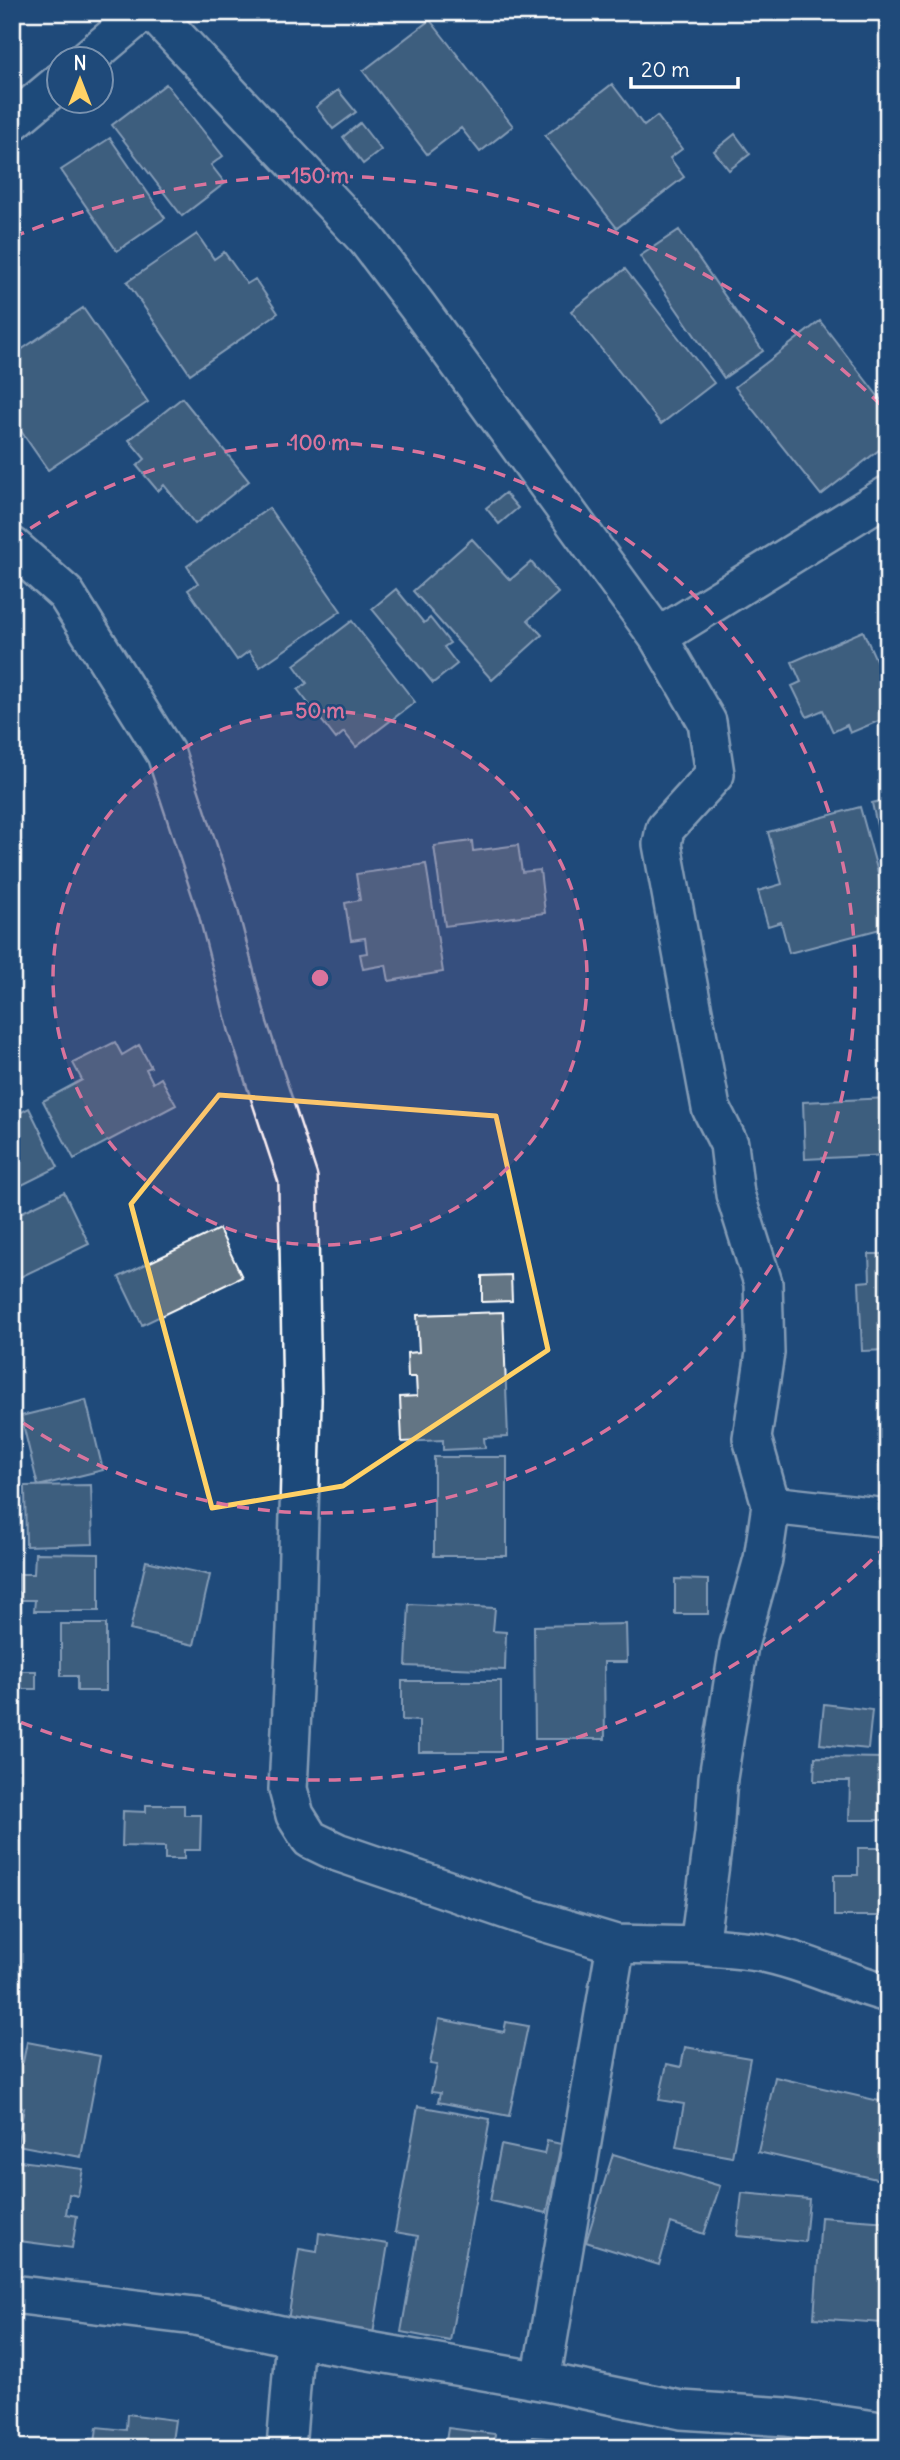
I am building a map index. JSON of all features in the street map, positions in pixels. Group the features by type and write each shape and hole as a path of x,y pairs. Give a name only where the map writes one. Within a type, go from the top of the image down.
{"street":[{"path":"103,46 143,12"},
{"path":"153,12 368,240 658,637 707,722 715,774 665,829 662,844 711,1108 729,1144 735,1194 763,1283 765,1353 752,1438 771,1505 763,1559 739,1645 718,1778 714,1834 699,1946"},
{"path":"12,122 46,94"},
{"path":"658,637 888,495"},
{"path":"12,546 66,594 166,754 218,912 248,1027 298,1179 302,1400 296,1629 288,1789 295,1815 310,1839 337,1852 533,1919 616,1944 699,1946 760,1953 888,1993"},
{"path":"771,1505 888,1518"},
{"path":"541,2381 616,1944"},
{"path":"12,2294 195,2316 295,2338 541,2381 681,2410 786,2417 888,2432"},
{"path":"286,2448 295,2338"}],"highlighted area":[{"path":"219,1095 496,1116 548,1350 343,1486 212,1508 131,1204"}],"building":[{"path":"430,20 513,126 480,152 461,128 427,154 363,71"},
{"path":"166,84 223,156 211,165 225,183 182,216 112,125"},
{"path":"612,84 644,126 657,116 682,149 670,158 684,177 617,228 545,136"},
{"path":"338,90 356,112 333,129 316,107"},
{"path":"360,123 381,150 363,164 343,137"},
{"path":"735,134 750,154 729,170 714,151"},
{"path":"110,138 165,218 117,251 61,170"},
{"path":"679,230 763,351 724,378 640,256"},
{"path":"197,234 214,259 224,252 247,284 255,279 278,313 190,374 127,282"},
{"path":"625,269 714,383 661,424 571,311"},
{"path":"83,308 148,402 48,470 12,418 12,356"},
{"path":"820,321 888,409 888,443 821,495 735,387"},
{"path":"182,398 249,481 195,524 164,485 158,491 137,466 145,459 129,440"},
{"path":"505,493 518,508 499,524 486,508"},
{"path":"269,508 341,611 260,667 249,651 237,660 188,590 198,583 187,566"},
{"path":"472,539 510,580 531,562 558,593 528,620 542,635 492,680 413,591"},
{"path":"396,589 424,623 430,618 450,643 444,647 457,664 433,683 372,609"},
{"path":"352,621 415,702 356,747 344,732 336,739 298,690 307,683 294,665"},
{"path":"863,631 881,671 888,668 888,717 850,733 847,725 833,732 823,710 807,717 792,686 801,682 792,662"},
{"path":"888,799 888,861 885,862 872,803"},
{"path":"860,807 888,909 888,927 789,953 781,922 768,926 758,891 782,884 768,832"},
{"path":"472,841 473,851 518,845 522,872 540,870 545,913 445,926 434,846"},
{"path":"426,864 443,972 389,981 386,965 363,969 360,954 367,953 365,938 351,940 345,903 360,900 356,874"},
{"path":"115,1042 122,1055 139,1045 151,1067 146,1069 153,1083 161,1078 176,1105 74,1159 43,1101 82,1080 73,1063"},
{"path":"888,1098 888,1155 805,1159 803,1102"},
{"path":"29,1108 58,1167 12,1190 12,1117"},
{"path":"64,1192 89,1244 12,1281 12,1217"},
{"path":"219,1229 242,1277 142,1325 119,1277"},
{"path":"869,1254 888,1254 888,1350 862,1351 859,1282 870,1281"},
{"path":"511,1275 512,1301 482,1302 482,1276"},
{"path":"503,1312 508,1437 484,1438 485,1448 443,1450 443,1440 402,1442 400,1397 417,1396 416,1377 408,1377 407,1353 419,1352 417,1315"},
{"path":"86,1400 103,1470 38,1486 21,1416"},
{"path":"881,1413 888,1413 888,1467 881,1467"},
{"path":"434,1457 507,1457 507,1556 434,1556"},
{"path":"91,1485 93,1544 26,1546 25,1486"},
{"path":"35,1553 99,1554 99,1611 34,1611 35,1600 19,1600 19,1574 34,1574"},
{"path":"146,1561 210,1575 194,1645 130,1630"},
{"path":"675,1579 708,1580 708,1614 675,1614"},
{"path":"409,1604 495,1608 493,1631 506,1632 505,1670 406,1666"},
{"path":"61,1624 106,1624 106,1691 77,1691 77,1676 61,1676"},
{"path":"626,1624 627,1662 604,1662 605,1739 535,1739 534,1626"},
{"path":"12,1671 36,1671 36,1689 12,1689"},
{"path":"402,1681 501,1681 501,1752 419,1752 419,1721 402,1720"},
{"path":"824,1704 872,1710 868,1749 820,1744"},
{"path":"815,1757 888,1758 888,1820 849,1820 850,1781 814,1781"},
{"path":"146,1805 184,1805 184,1815 201,1815 200,1850 184,1850 184,1859 165,1859 165,1847 122,1846 123,1811 146,1812"},
{"path":"858,1848 888,1848 888,1916 834,1916 834,1875 858,1875"},
{"path":"439,2019 504,2032 506,2022 528,2026 509,2116 438,2102 440,2093 431,2092 437,2065 430,2064"},
{"path":"27,2042 100,2056 81,2157 17,2145 24,2108 12,2106 12,2060 23,2062"},
{"path":"685,2047 750,2058 732,2157 676,2147 684,2104 659,2100 667,2064 681,2067"},
{"path":"775,2077 888,2103 888,2151 881,2180 758,2152"},
{"path":"418,2106 490,2119 450,2341 401,2332 418,2236 395,2232"},
{"path":"547,2141 561,2144 547,2213 490,2201 501,2145 544,2154"},
{"path":"613,2154 720,2186 704,2234 671,2223 659,2265 586,2242"},
{"path":"12,2160 83,2169 78,2196 69,2194 66,2214 77,2216 72,2248 12,2240"},
{"path":"742,2193 809,2199 805,2242 737,2236"},
{"path":"821,2217 888,2222 882,2323 814,2318"},
{"path":"319,2233 388,2244 372,2340 287,2327 299,2249 317,2252"},
{"path":"127,2414 175,2420 171,2448 85,2448 86,2442 95,2443 97,2427 126,2430"},
{"path":"448,2428 495,2434 493,2448 445,2448"},
{"path":"533,2437 559,2439 558,2448 532,2448"},
{"path":"308,2440 336,2441 336,2448 308,2448"}]}
